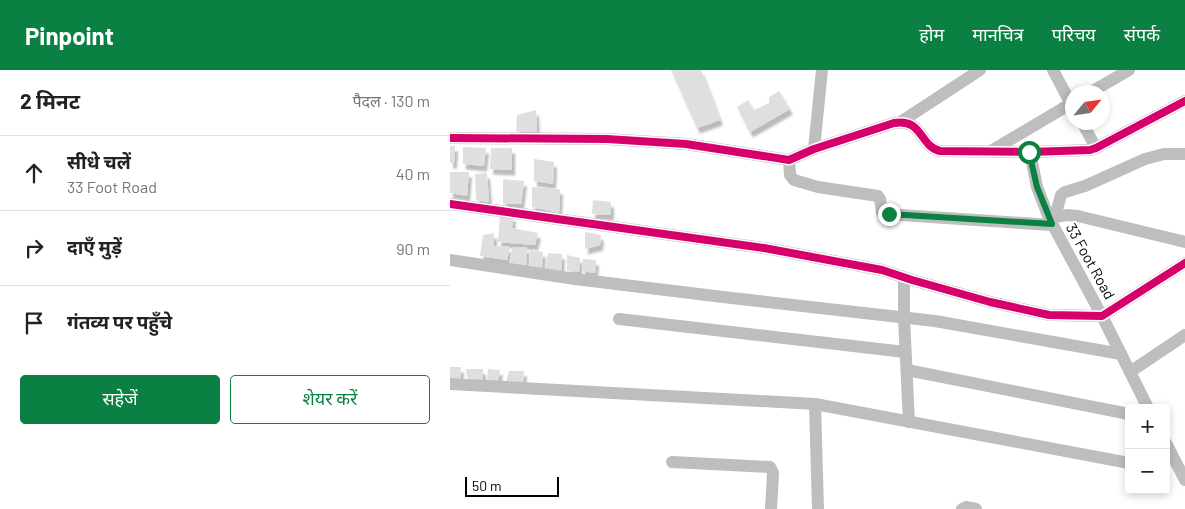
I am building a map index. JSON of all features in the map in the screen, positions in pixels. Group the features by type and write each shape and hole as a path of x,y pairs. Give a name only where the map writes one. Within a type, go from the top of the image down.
{"street":[{"path":"902,121 980,70"},
{"path":"1053,70 1065,91"},
{"path":"1103,85 1129,70"},
{"path":"814,149 824,71"},
{"path":"450,138 607,139 686,144 790,160 814,149 902,121 912,124 936,150 1030,152 1096,148 1185,101"},
{"path":"991,151 1065,108"},
{"path":"1086,130 1096,148"},
{"name":"33 Foot Road","path":"1030,152 1037,187 1052,220 1146,404"},
{"path":"1052,220 1061,195 1065,192 1085,186 1145,159 1164,154 1184,157"},
{"path":"790,160 790,175 794,180 818,187 878,196 884,214 1052,220 1078,216 1185,242"},
{"path":"450,204 764,248 882,270 904,278 1030,312 1063,316 1102,316 1185,263"},
{"path":"450,260 585,280 935,321 1121,354"},
{"path":"904,278 909,422"},
{"path":"619,319 906,352"},
{"path":"1130,372 1185,335"},
{"path":"906,370 1125,413"},
{"path":"450,384 815,404 1125,462"},
{"path":"815,404 818,509"},
{"path":"1169,449 1184,474"},
{"path":"672,462 770,467 773,473 771,509"},
{"path":"1170,471 1184,474"},
{"path":"962,509 966,507 976,509"}],"building":[{"path":"671,70 701,70 720,120 697,128"},
{"path":"779,91 790,109 750,132 737,107 748,100 754,110 769,103 769,97"},
{"path":"536,110 537,132 516,131 517,115"},
{"path":"450,146 455,146 454,163 450,163"},
{"path":"463,147 486,148 484,166 463,164"},
{"path":"491,148 512,148 512,170 490,169"},
{"path":"534,159 554,162 553,184 534,181"},
{"path":"450,172 469,172 467,196 450,193"},
{"path":"487,173 489,202 476,200 475,174"},
{"path":"503,179 524,181 521,204 503,204"},
{"path":"532,187 560,189 559,213 532,207"},
{"path":"593,200 611,202 611,215 592,214"},
{"path":"500,215 513,216 512,228 538,233 535,245 498,242"},
{"path":"585,232 601,235 600,245 585,249"},
{"path":"494,233 494,246 510,247 507,260 480,256 483,235"},
{"path":"527,247 526,267 509,265 512,248"},
{"path":"530,250 543,252 542,268 529,267"},
{"path":"548,253 562,254 561,271 545,270"},
{"path":"567,255 580,258 579,272 567,271"},
{"path":"583,259 596,260 595,273 582,271"},
{"path":"450,367 461,367 460,379 450,378"},
{"path":"466,369 483,369 483,382 467,378"},
{"path":"488,369 500,370 498,381 487,381"},
{"path":"509,371 524,371 523,383 506,382"}],"cycle path":[{"path":"450,138 607,139 686,144 789,160 814,149 894,123 903,123 916,128 928,144 940,151 1030,152 1090,150 1185,101"},
{"path":"450,204 764,248 882,270 990,302 1049,315 1102,316 1185,263"}],"route":[{"path":"889,214 1052,224 1037,187 1029,152"}]}
